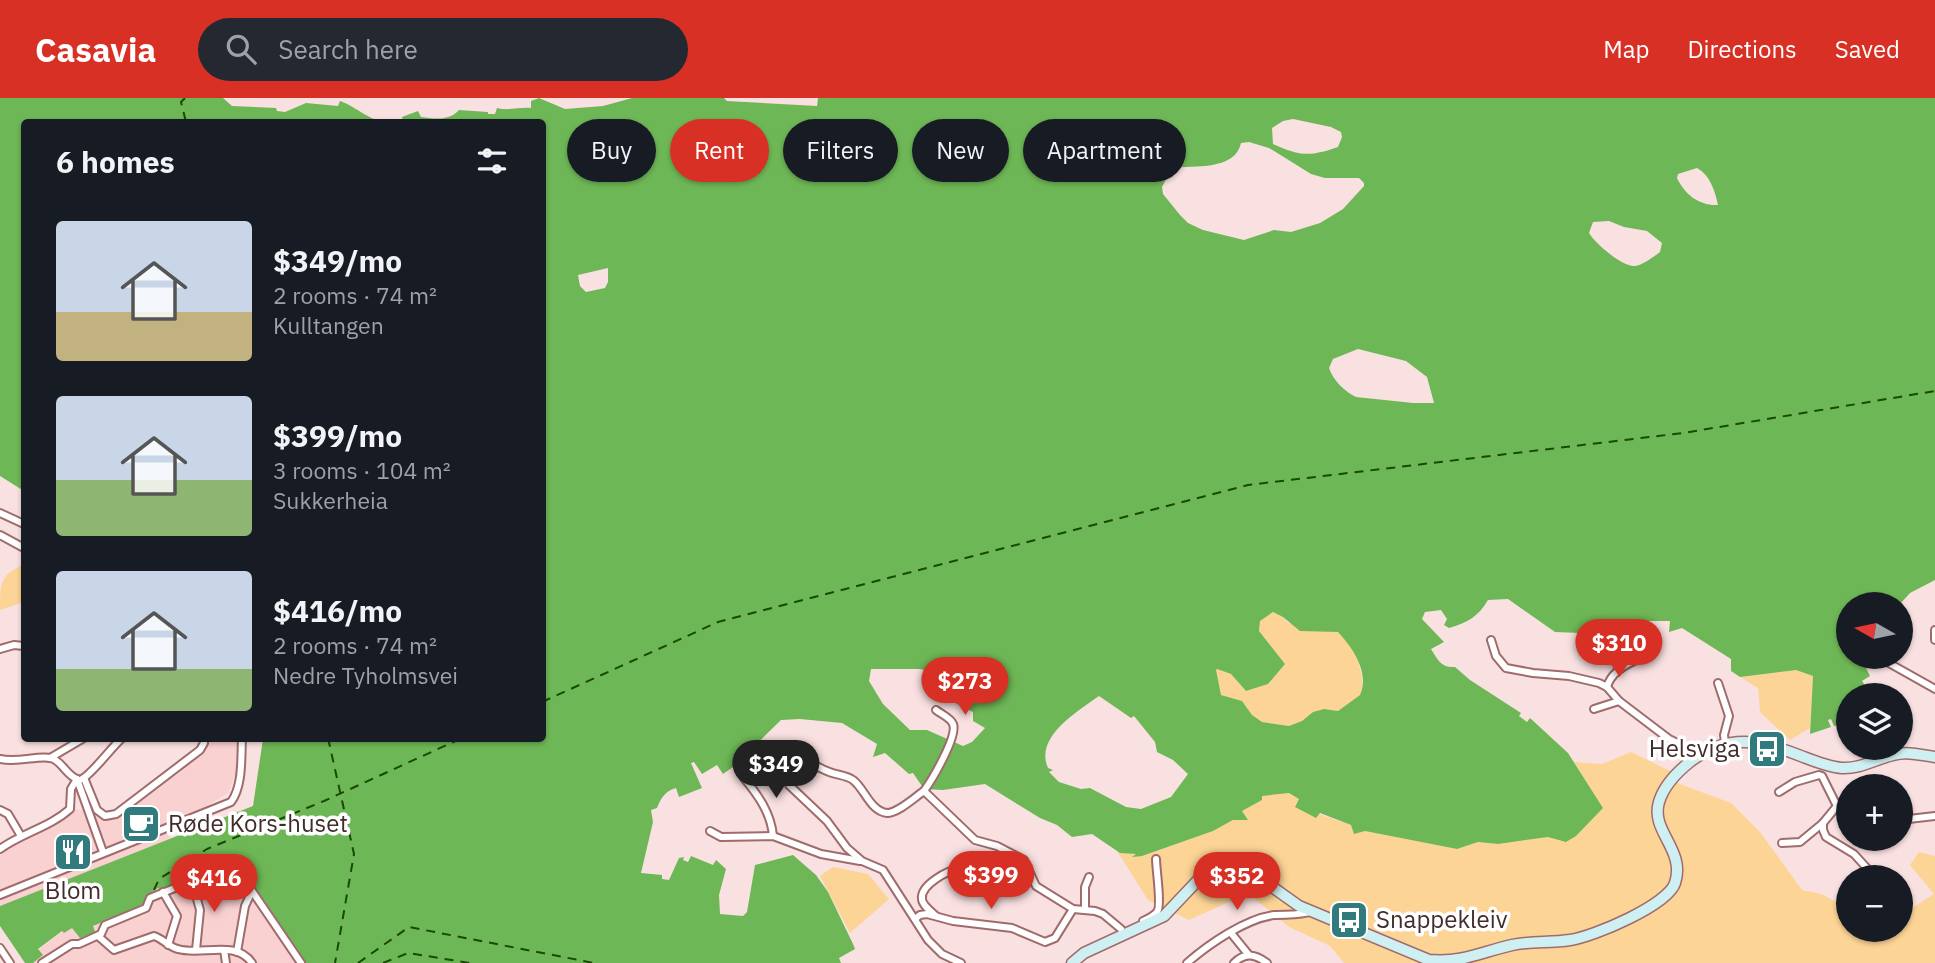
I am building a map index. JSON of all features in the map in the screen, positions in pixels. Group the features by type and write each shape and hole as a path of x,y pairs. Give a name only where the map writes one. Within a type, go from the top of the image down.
{"main road":[{"path":"1072,963 1084,953 1164,916 1194,883 1208,874 1227,868 1254,874 1299,906 1418,956 1441,962 1465,960 1519,944 1569,940 1597,933 1659,901 1673,888 1678,870 1677,859 1660,824 1658,805 1671,780 1698,756 1725,743 1761,743 1823,765 1841,768 1864,766 1900,753 1935,757"}],"street":[{"path":"0,513 21,523"},
{"path":"0,535 21,546"},
{"path":"1935,630 1935,640"},
{"path":"1491,640 1496,656 1506,668 1569,676 1608,687 1619,701 1669,739 1694,751 1698,756"},
{"path":"0,649 21,646"},
{"path":"1608,687 1614,674 1641,658"},
{"path":"1899,669 1935,689"},
{"path":"1718,683 1729,716 1724,735 1725,743"},
{"path":"1594,709 1619,701"},
{"path":"862,861 847,848 827,821 789,785 786,780 787,768 802,760 847,777 854,781 874,806 884,813 894,812 925,792 951,740 954,728 952,722 936,710"},
{"path":"50,758 77,742"},
{"path":"0,849 49,824 70,808 71,789 80,779 89,776 112,742"},
{"path":"0,759 56,760 69,776 80,779 97,810 101,814 111,816 200,750 204,742"},
{"path":"0,895 231,802 240,774 242,742"},
{"path":"1779,792 1795,782 1819,775 1824,779 1836,804"},
{"path":"744,778 764,806 773,836"},
{"path":"80,779 103,852"},
{"path":"925,792 975,840 997,846 1024,860 1036,886 1073,909 1103,914 1123,934 1157,912 1161,905 1157,890 1156,859"},
{"path":"1782,843 1800,842 1823,823 1836,807"},
{"path":"0,810 8,814 21,836"},
{"path":"1913,819 1935,816"},
{"path":"1823,823 1822,830 1826,836 1854,853 1864,865"},
{"path":"710,831 721,838 773,836 821,854 862,861 884,870 928,940 942,954 961,963"},
{"path":"937,918 921,897 941,874 959,869"},
{"path":"1084,910 1084,887 1089,877"},
{"path":"192,881 200,910 196,950"},
{"path":"42,963 72,944 79,944 102,934 105,925 146,908 150,898 192,881 252,891 300,963"},
{"path":"237,952 245,906 252,891"},
{"path":"163,892 177,916 168,945"},
{"path":"915,919 927,914 937,918 1012,928 1045,942 1055,938 1073,909"},
{"path":"1187,963 1244,924 1256,919 1312,911"},
{"path":"1231,933 1248,954 1257,956 1266,963"},
{"path":"97,936 114,950 149,937 159,938 178,949 237,952 252,963"},
{"path":"0,948 10,963"},
{"path":"224,950 226,963"},
{"path":"1234,963 1248,954"}],"shaded area":[{"path":"0,98 223,98 232,106 276,108 277,111 285,112 306,103 338,106 340,101 374,119 21,119 21,489 0,476"},
{"path":"539,98 565,109 603,106 632,98 724,98 727,101 817,106 818,98 1935,98 1935,580 1912,592 1836,592 1836,669 1866,669 1870,676 1862,681 1863,683 1836,683 1836,726 1831,719 1828,720 1831,727 1810,734 1813,676 1796,670 1740,677 1731,671 1731,659 1682,628 1669,632 1670,621 1646,621 1643,632 1635,632 1633,628 1626,627 1626,623 1609,621 1581,633 1555,632 1508,599 1488,600 1472,618 1449,628 1444,625 1447,619 1441,610 1425,612 1422,619 1444,642 1431,649 1440,663 1455,667 1521,713 1519,716 1527,722 1530,718 1568,753 1603,808 1576,836 1566,842 1548,837 1498,844 1478,842 1457,849 1365,831 1354,834 1351,825 1320,813 1316,818 1295,807 1299,799 1289,793 1262,796 1262,800 1242,811 1248,820 1233,820 1213,831 1142,856 1132,857 1136,854 1120,853 1092,834 1072,837 1057,825 1040,818 985,784 943,790 924,789 913,773 909,774 885,753 873,757 877,744 842,723 781,720 723,774 717,765 702,774 694,762 691,763 702,788 679,797 676,788 672,789 664,795 657,808 651,810 653,822 641,873 662,875 662,879 669,880 679,858 684,857 683,860 688,862 691,856 713,865 716,860 726,869 719,895 720,914 743,916 747,912 755,865 793,855 816,875 828,892 853,944 855,949 839,958 841,963 305,963 255,889 193,877 160,890 158,888 146,896 146,904 93,926 95,932 80,938 72,928 64,933 62,931 38,949 43,955 33,963 25,963 0,926 0,906 253,806 263,742 546,742 546,119 437,119 451,116 459,110 495,114 497,108 531,108 531,101","holes":["1023,119 1186,119 1186,167 1222,162 1231,158 1241,143 1249,142 1269,148 1311,174 1325,178 1359,178 1364,186 1343,209 1320,223 1291,232 1274,230 1244,240 1203,230 1188,223 1163,194 1165,182 1023,182","1293,119 1331,127 1341,132 1338,147 1312,154 1290,151 1273,144 1272,128 1283,121","1697,168 1709,179 1718,205 1705,204 1694,198 1684,190 1677,178 1678,174","1609,221 1647,231 1662,243 1660,252 1635,266 1623,263 1609,254 1589,233 1593,222","608,268 605,288 586,292 580,286 578,275","1358,349 1406,361 1427,377 1434,403 1356,397 1348,392 1333,377 1329,368 1333,359","1273,612 1300,631 1338,632 1358,661 1363,678 1360,695 1338,711 1324,709 1313,712 1302,721 1289,726 1262,722 1252,715 1242,701 1221,695 1217,669 1231,674 1246,691 1268,684 1285,664 1259,631 1260,621","871,669 928,671 948,699 973,712 973,721 985,728 972,742 963,746 927,730 910,730 883,704 869,681","1099,696 1131,718 1134,716 1155,742 1157,752 1173,760 1188,774 1171,797 1141,809 1126,807 1090,788 1081,789 1059,782 1049,772 1053,770 1048,768 1045,757 1052,736 1070,717"]},
{"path":"418,111 421,117 437,119 402,119"},
{"path":"21,566 21,603 0,610 1,586 10,572"},
{"path":"1273,612 1288,623 1327,628 1343,636 1354,651 1361,670 1360,695 1338,711 1324,709 1313,712 1302,721 1289,726 1262,722 1252,715 1242,701 1221,695 1215,670 1217,669 1231,674 1246,691 1268,684 1285,664 1259,631 1260,621"},
{"path":"1796,670 1813,676 1810,728 1790,740 1760,712 1758,688 1740,677"},
{"path":"199,742 241,742 240,763 228,793 170,828 170,839 0,906 0,847 34,826 75,809 104,814 142,798 182,771"},
{"path":"1631,752 1672,772 1669,780 1731,803 1760,832 1802,890 1821,894 1836,902 1836,942 1913,942 1913,907 1934,894 1913,869 1913,865 1910,865 1919,852 1935,856 1935,963 1344,963 1330,946 1289,927 1254,898 1229,902 1189,920 1148,900 1117,851 1142,856 1213,831 1233,820 1247,820 1242,811 1262,800 1261,796 1289,793 1299,799 1295,806 1351,825 1355,833 1365,831 1457,849 1478,842 1498,844 1576,836 1603,808 1574,762 1602,764"},
{"path":"833,867 868,874 889,899 850,933 820,876"},
{"path":"193,877 255,889 303,963 33,963 42,956 38,950 63,931 72,927 77,935 146,904 146,896 158,888 160,890"}],"ferry route":[{"path":"185,98 181,102 185,119"},
{"path":"546,700 718,622 1248,485 1683,433 1935,391"},
{"path":"329,742 354,854 335,963"},
{"path":"154,890 159,879 207,849 324,801 453,742"},
{"path":"358,963 409,927 594,963"},
{"path":"383,963 408,953 470,963"}],"place":[{"name":"Helsviga","path":"1767,749"},
{"name":"Røde Kors-huset","path":"141,824"},
{"name":"Blom","path":"73,852"},
{"name":"Snappekleiv","path":"1349,920"}]}
